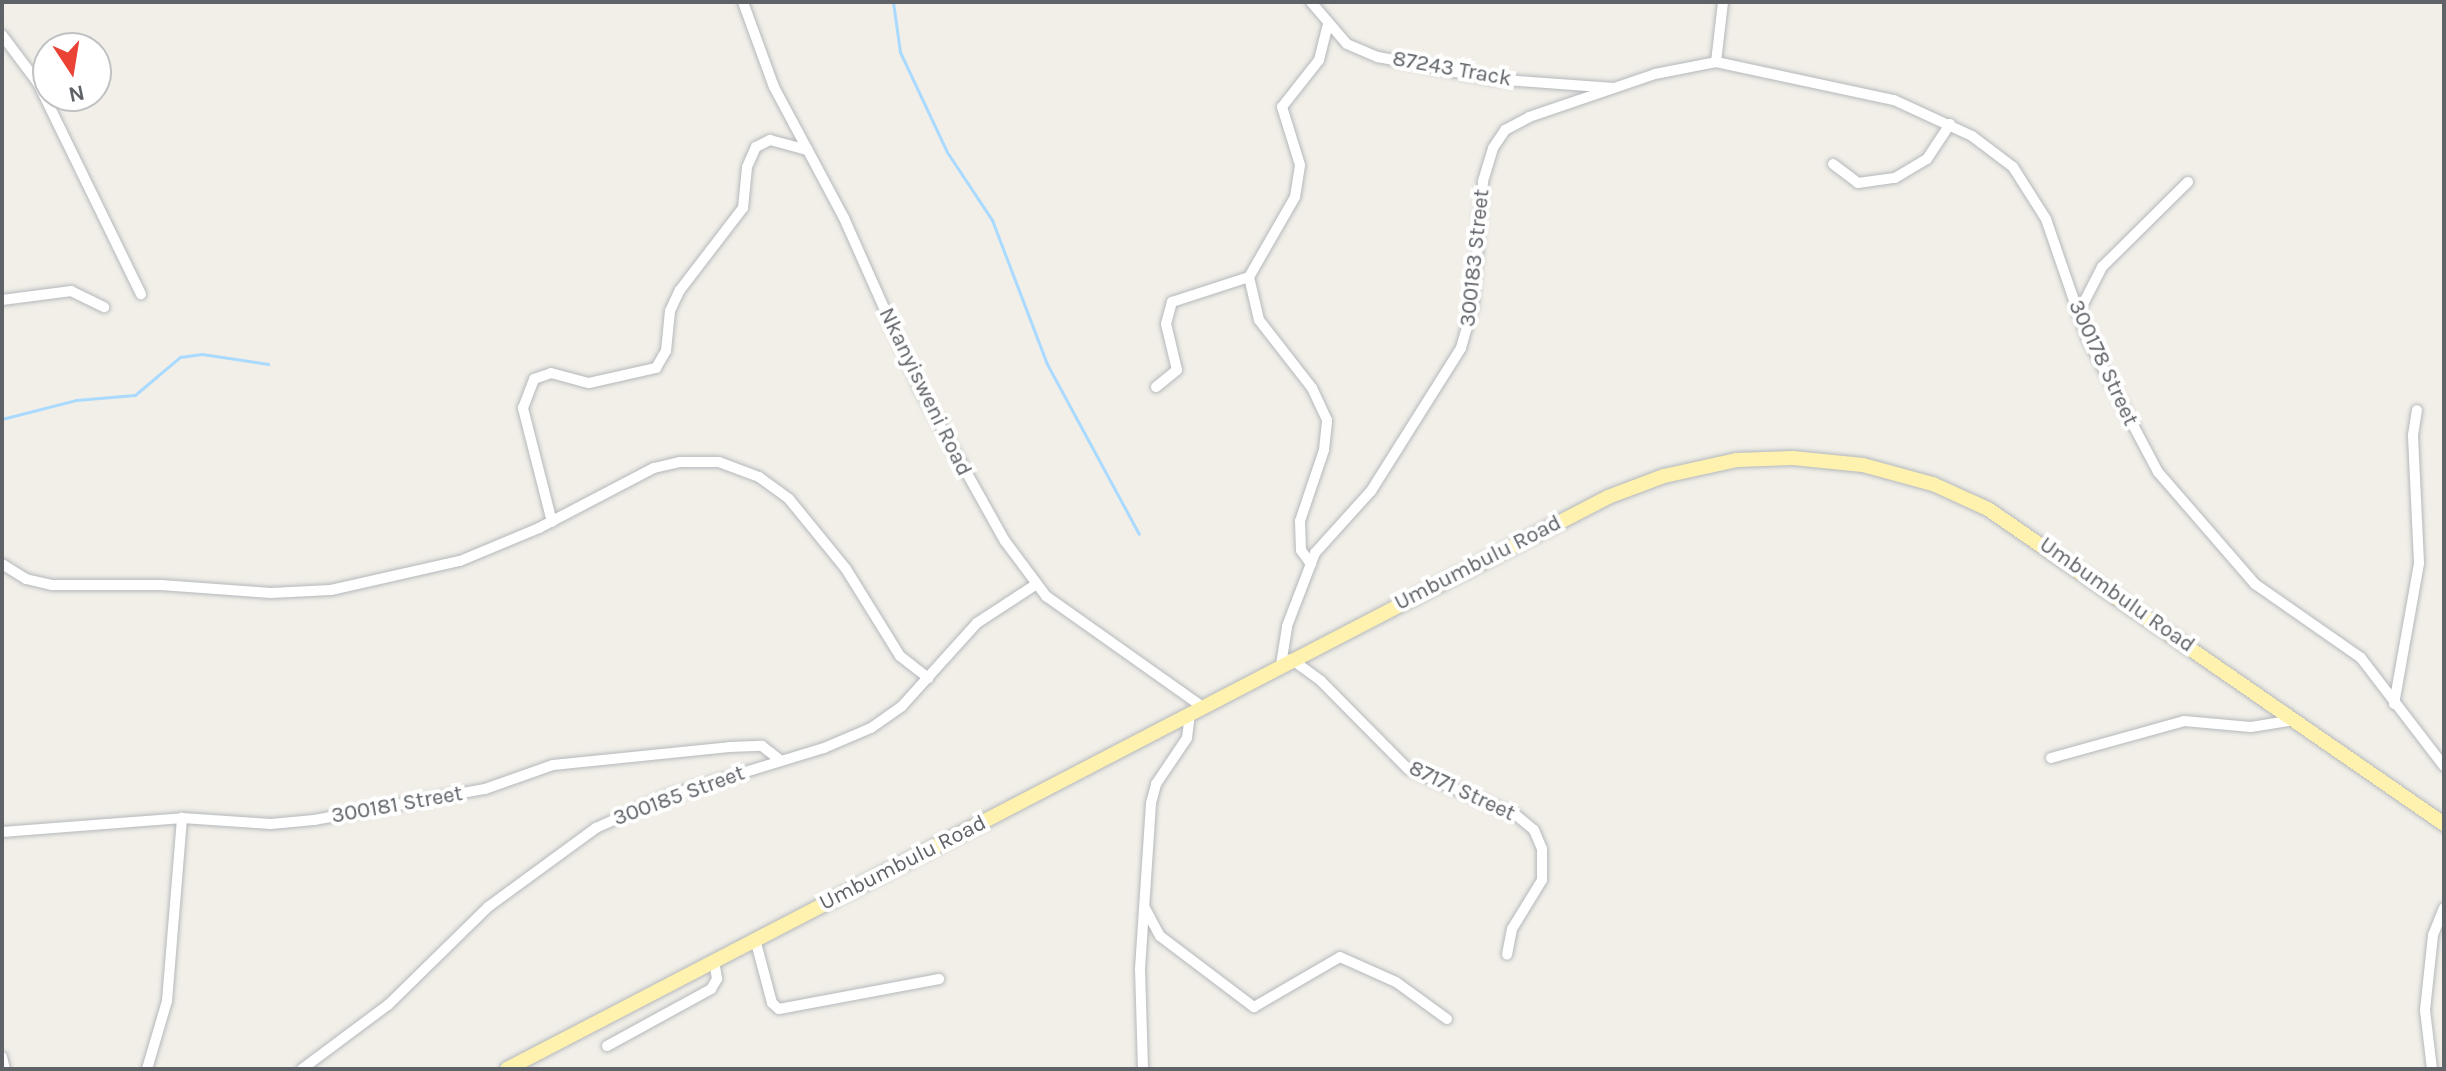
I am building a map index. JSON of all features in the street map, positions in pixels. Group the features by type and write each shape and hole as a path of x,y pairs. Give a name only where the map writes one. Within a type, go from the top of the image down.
{"main road":[{"name":"Umbumbulu Road","path":"507,1069 1286,662 1630,488 1737,460 1818,459 1918,479 1988,509 2444,824"}],"street":[{"name":"Nkanyisweni Road","path":"743,2 767,70 947,443 1035,585 1197,710"},
{"name":"87243 Track","path":"1311,2 1347,44 1378,57 1491,79 1615,88"},
{"path":"1716,62 1723,2"},
{"path":"1286,662 1284,637 1311,564 1301,550 1300,521 1324,450 1327,420 1312,388 1259,320 1249,277 1298,189 1300,165 1282,107 1319,60 1328,24"},
{"path":"2,35 38,83 141,294"},
{"name":"300183 Street","path":"1311,564 1326,535 1371,491 1461,348 1473,306 1475,239 1493,148 1505,130 1529,117 1681,66 1716,62"},
{"name":"300178 Street","path":"1716,62 1861,91 1950,124 2003,158 2035,197 2077,315 2134,433 2166,481 2255,584 2344,643 2444,766"},
{"path":"1833,164 1858,183 1895,178 1927,159 1950,124"},
{"path":"552,522 523,408 534,379 551,373 589,383 656,368 666,351 670,311 680,290 743,208 747,167 756,147 770,140 808,150"},
{"path":"2077,315 2102,267 2188,182"},
{"path":"1156,387 1177,370 1166,324 1172,302 1249,277"},
{"path":"2,300 71,291 104,307"},
{"path":"2394,704 2419,563 2413,435 2417,410"},
{"path":"2,564 26,579 52,585 161,585 298,593 364,585 460,561 552,522 654,468 701,461 736,467 789,499 846,569 900,656 928,678"},
{"name":"300185 Street","path":"302,1069 388,1005 488,907 596,828 667,796 781,761 871,728 928,678 977,623 1035,585"},
{"name":"87171 Street","path":"1286,662 1321,681 1408,769 1516,815 1534,830 1542,849 1542,880 1512,929 1507,955"},
{"path":"1143,1069 1140,981 1151,803 1156,784 1187,738 1197,710"},
{"path":"2051,758 2184,721 2251,727 2296,720"},
{"name":"300181 Street","path":"2,832 182,818 271,824 314,820 485,789 580,761 752,746 767,748 781,761"},
{"path":"147,1069 167,1001 182,818"},
{"path":"1145,908 1160,936 1257,1008 1340,957 1396,982 1447,1019"},
{"path":"2432,1069 2425,1010 2433,935 2444,908"},
{"path":"755,939 772,1003 779,1009 939,979"},
{"path":"607,1046 711,989 717,979 714,961"},
{"path":"2,1057 5,1069"}],"waterway":[{"path":"893,2 900,52 947,152 992,220 1047,364 1139,534"},
{"path":"2,419 76,400 135,395 180,357 202,354 268,364"}]}
